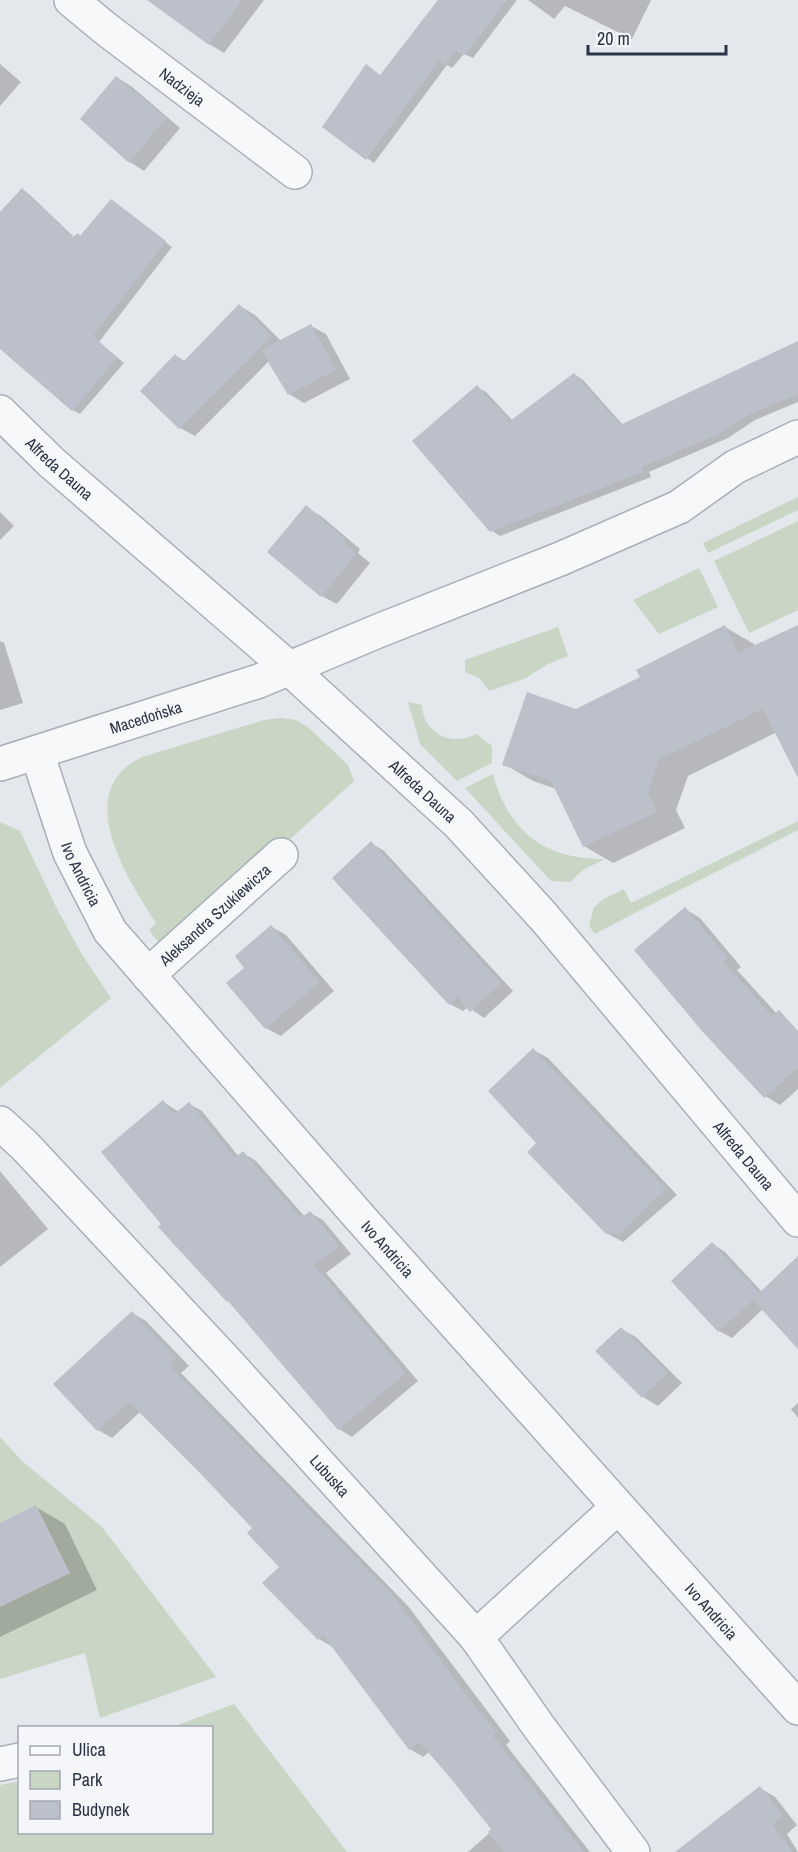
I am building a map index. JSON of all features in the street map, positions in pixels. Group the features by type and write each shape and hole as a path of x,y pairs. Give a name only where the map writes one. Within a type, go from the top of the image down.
{"street":[{"name":"Nadzieja","path":"70,0 295,172"},
{"name":"Alfreda Dauna","path":"0,412 51,462 290,669 459,824 551,925 798,1220"},
{"name":"Macedońska","path":"0,764 259,681 389,626 560,559 679,507 735,467 798,437"},
{"name":"Ivo Andricia","path":"37,753 70,853 110,931 798,1708"},
{"name":"Aleksandra Szukiewicza","path":"148,975 281,855"},
{"name":"Lubuska","path":"0,1123 225,1360 476,1637 539,1728 633,1852"},
{"path":"476,1637 618,1507"},
{"path":"0,1764 18,1760"}],"green space":[{"path":"798,497 798,510 708,553 703,543"},
{"path":"798,521 798,610 749,633 714,561"},
{"path":"699,568 718,607 659,634 633,600"},
{"path":"558,627 568,656 548,664 524,679 489,691 479,678 465,672 465,660"},
{"path":"408,702 422,705 427,724 440,735 458,739 476,734 492,746 492,763 457,781 420,744"},
{"path":"281,718 296,720 309,728 348,765 354,781 286,843 161,946 149,930 156,923 134,888 114,846 109,824 108,803 113,784 126,767 142,757 264,720"},
{"path":"493,774 509,812 519,827 533,839 565,854 605,859 583,870 570,882 551,881 465,788"},
{"path":"798,821 798,830 595,934 589,926 594,907 602,900 624,889 631,903"},
{"path":"0,822 20,831 81,953 111,998 0,1088"},
{"path":"0,1437 22,1461 102,1527 216,1677 100,1718 85,1653 0,1679"},
{"path":"234,1704 347,1852 0,1852 0,1785 18,1781 18,1834 213,1834 213,1726 175,1726"}],"building":[{"path":"147,0 242,0 209,45"},
{"path":"438,0 507,0 465,55 456,51 444,65 439,61 366,160 322,127 366,64 380,75"},
{"path":"116,76 166,118 129,163 80,119"},
{"path":"22,188 73,237 78,233 80,236 111,199 166,241 93,336 117,358 72,411 0,349 0,212"},
{"path":"239,304 271,336 179,429 140,391 175,354 183,362"},
{"path":"311,324 336,370 288,395 261,350"},
{"path":"798,341 798,394 746,416 719,434 641,467 643,472 490,532 412,441 477,385 510,421 574,373 620,425"},
{"path":"306,505 346,540 344,543 356,554 321,597 267,552"},
{"path":"725,625 738,653 798,625 798,778 763,709 659,759 648,793 657,812 583,847 551,781 502,765 527,692 576,709 640,677 636,670"},
{"path":"371,841 501,983 470,1012 457,997 449,1005 332,878"},
{"path":"685,907 728,958 723,961 772,1016 779,1010 798,1031 798,1068 764,1098 702,1031 634,950"},
{"path":"271,925 320,982 265,1029 226,983 244,968 235,956"},
{"path":"533,1048 666,1189 620,1234 606,1234 527,1152 536,1143 488,1091"},
{"path":"163,1100 174,1114 189,1102 235,1158 243,1151 301,1218 310,1211 339,1246 314,1265 406,1373 338,1430 228,1301 158,1227 161,1224 101,1152"},
{"path":"712,1242 759,1293 798,1256 798,1349 753,1300 718,1332 671,1281"},
{"path":"132,1311 176,1358 169,1365 394,1597 497,1733 493,1736 584,1852 504,1852 488,1832 491,1829 419,1742 409,1750 323,1635 318,1640 262,1583 279,1567 247,1533 252,1528 199,1472 129,1402 97,1431 53,1384"},
{"path":"621,1327 668,1373 642,1398 595,1351"},
{"path":"36,1505 70,1573 0,1607 0,1523"},
{"path":"760,1786 783,1816 773,1825 793,1852 675,1852"}]}
